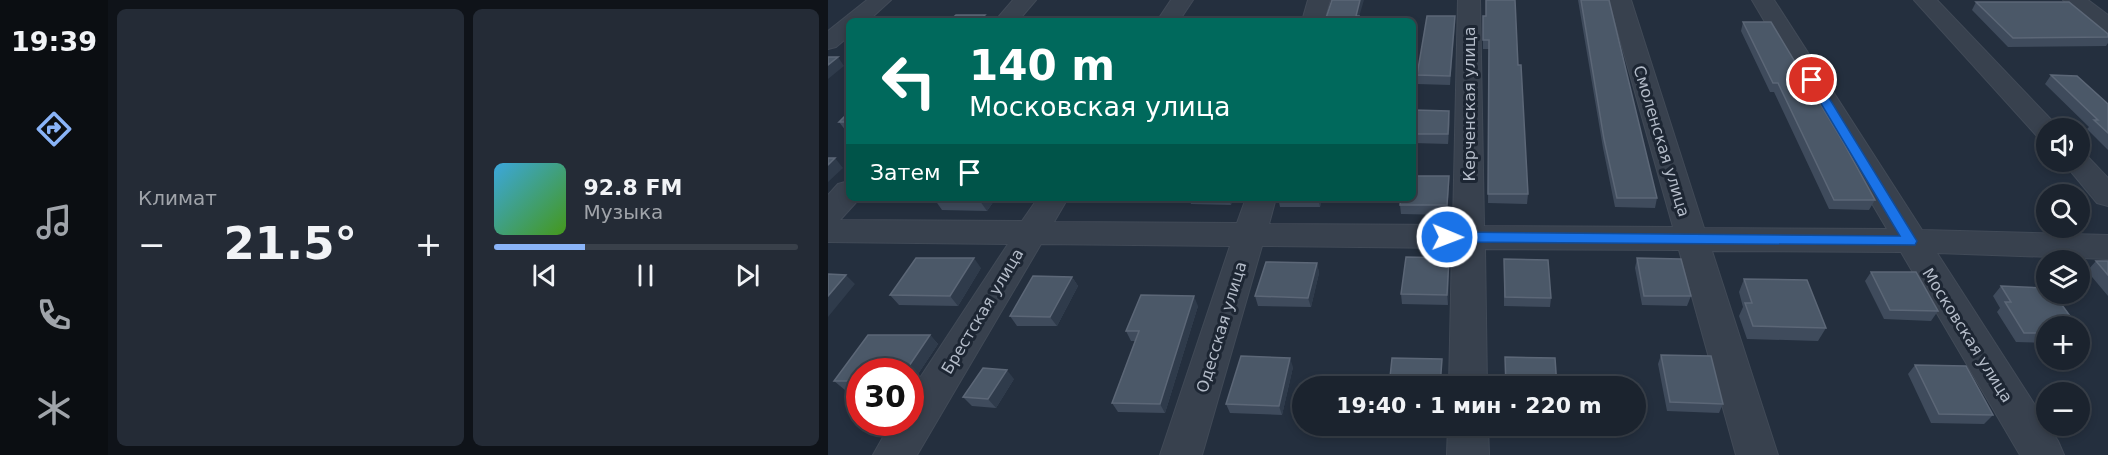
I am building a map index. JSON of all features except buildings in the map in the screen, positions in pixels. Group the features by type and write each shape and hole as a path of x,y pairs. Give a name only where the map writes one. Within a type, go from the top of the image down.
{"street":[{"path":"858,18 880,0"},
{"path":"1009,18 1025,0"},
{"path":"1170,18 1182,0"},
{"path":"1314,18 1319,0"},
{"name":"Керченская улица","path":"1468,376 1469,0"},
{"name":"Смоленская улица","path":"1620,0 1756,455"},
{"name":"Московская улица","path":"1763,0 2043,455"},
{"path":"1925,0 2036,118"},
{"path":"2074,0 2108,26"},
{"path":"828,42 846,27"},
{"path":"2086,172 2108,196"},
{"path":"828,214 846,194"},
{"name":"Брестская улица","path":"894,455 1051,201"},
{"name":"Одесская улица","path":"1181,455 1260,201"},
{"path":"828,231 1910,241 2108,247"},
{"path":"1468,436 1468,455"}],"route":[{"path":"1447,237 1910,241 1812,80"}]}
